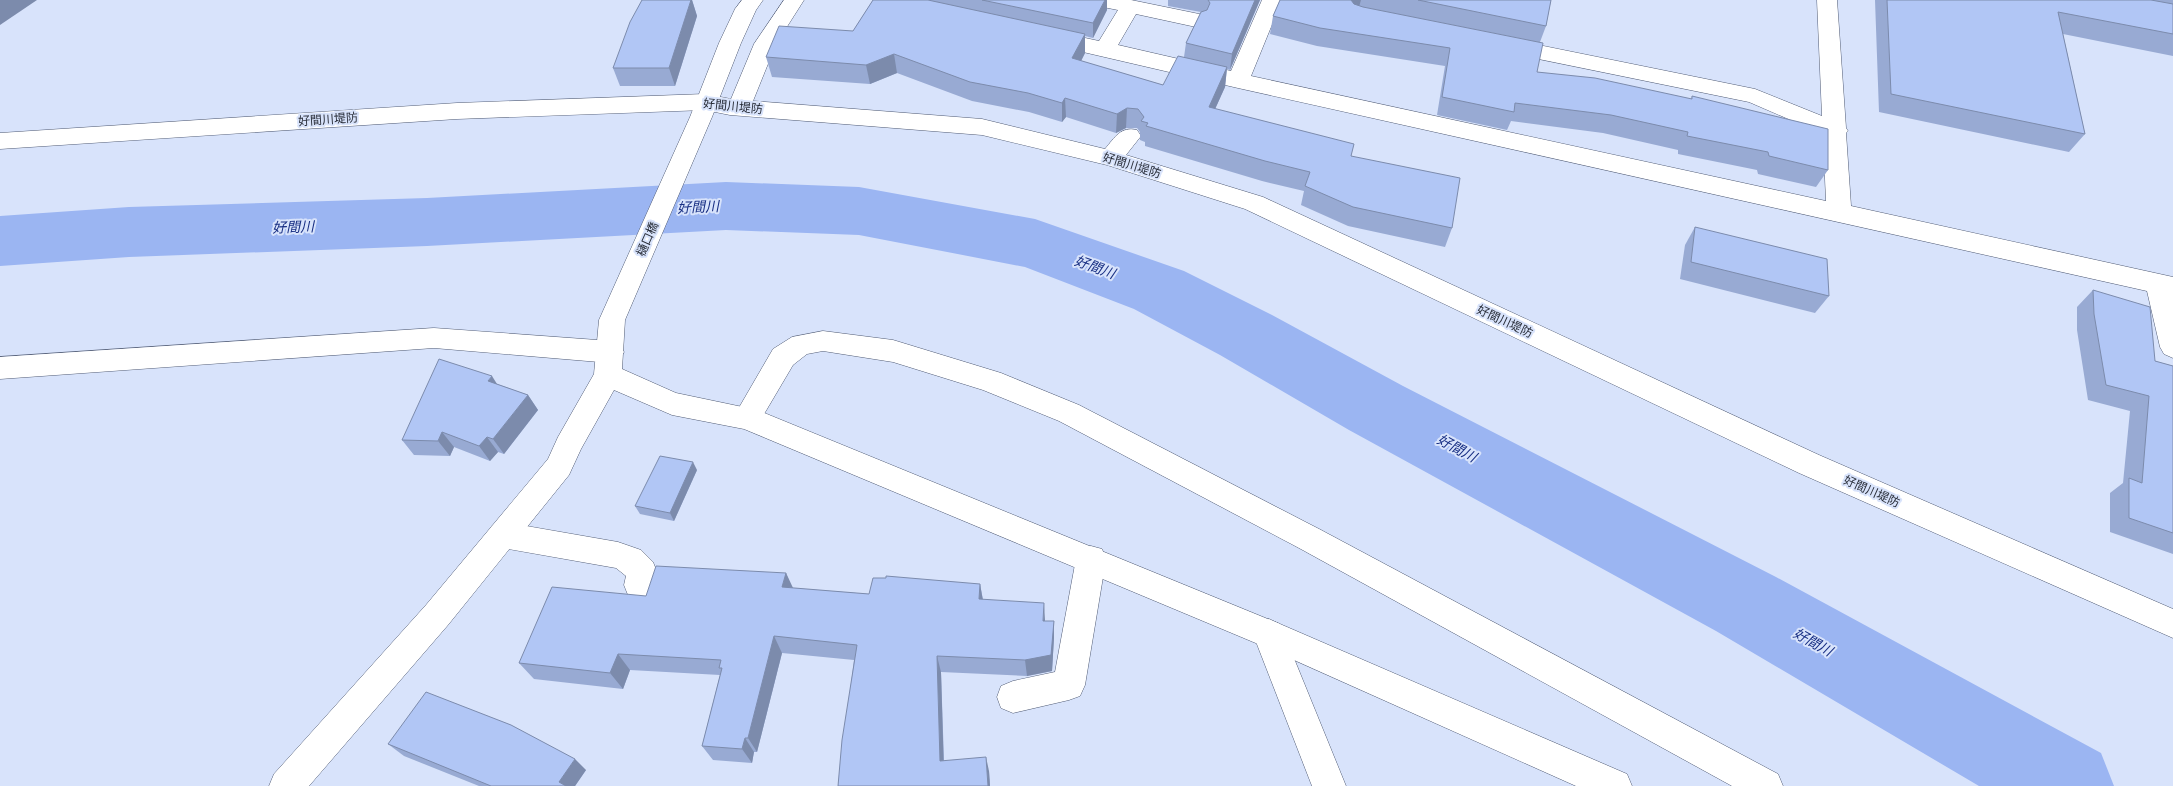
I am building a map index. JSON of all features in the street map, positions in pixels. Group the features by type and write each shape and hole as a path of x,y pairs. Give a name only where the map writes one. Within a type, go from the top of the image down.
{"street":[{"name":"樋口橋","path":"610,364 612,320 730,43 746,9 753,0"},
{"path":"739,107 765,44 794,0"},
{"path":"1100,0 1196,20"},
{"path":"1238,81 1272,0"},
{"path":"1828,0 1839,212"},
{"path":"1105,49 1130,7"},
{"path":"1031,34 1839,212 2165,286 2173,347"},
{"path":"1485,41 1755,96 1836,131"},
{"name":"好間川堤防","path":"0,140 457,111 706,102 739,107 982,127 1110,158 1254,203 1421,271 1809,464 2173,624"},
{"path":"1110,158 1129,136"},
{"path":"0,368 434,338 610,364 672,404 747,418 1269,634 1615,786"},
{"path":"747,418 783,357 801,344 823,341 893,351 991,382 1086,422 1310,539 1766,786"},
{"path":"286,786 437,615 560,466 568,445 610,364"},
{"path":"503,535 618,555 630,560 642,572 639,585"},
{"path":"1013,697 1069,685 1091,559"},
{"path":"1269,634 1329,786"}],"building":[{"path":"642,0 691,0 669,68 613,68 630,22"},
{"path":"873,0 928,0 1085,34 1072,58 1163,85 1178,56 1227,67 1209,107 1354,144 1351,156 1460,178 1452,228 1353,207 1305,186 1310,172 1265,161 1146,126 1148,123 1141,121 1144,117 1138,109 1127,108 1117,114 1065,98 1062,103 1028,93 970,82 894,54 866,65 766,57 779,26 853,31"},
{"path":"982,0 1105,0 1093,23"},
{"path":"1208,0 1255,0 1232,54 1186,43 1201,12 1207,10 1210,3"},
{"path":"1280,0 1351,0 1354,4 1363,7 1543,43 1537,72 1595,78 1692,99 1692,96 1828,129 1828,170 1769,156 1768,152 1687,136 1688,132 1611,115 1515,103 1514,112 1442,97 1450,48 1320,28 1273,16"},
{"path":"1418,0 1551,0 1546,26"},
{"path":"1887,0 2151,0 2173,4 2173,34 2058,12 2085,134 1891,94"},
{"path":"1695,227 1827,259 1829,296 1691,262"},
{"path":"2093,290 2150,307 2155,361 2173,366 2173,533 2129,518 2129,478 2142,483 2149,396 2106,385 2094,314"},
{"path":"439,359 492,376 488,381 528,395 493,439 487,437 479,446 442,432 438,441 402,440"},
{"path":"660,456 693,462 670,513 635,506"},
{"path":"656,566 786,573 782,587 869,594 873,578 886,578 886,576 980,584 979,599 1044,603 1043,621 1054,621 1051,655 1025,660 937,656 940,761 986,757 988,786 838,786 842,740 857,645 774,636 748,738 745,738 742,749 702,746 722,668 719,668 721,660 618,654 610,673 519,663 552,587 646,596"},
{"path":"426,692 511,725 575,759 559,782 566,786 491,786 388,744"}],"waterway":[{"name":"好間川","path":"0,241 129,232 427,222 726,206 859,211 1035,244 1159,290 1246,335 1376,408 1746,604 2068,786"}]}
